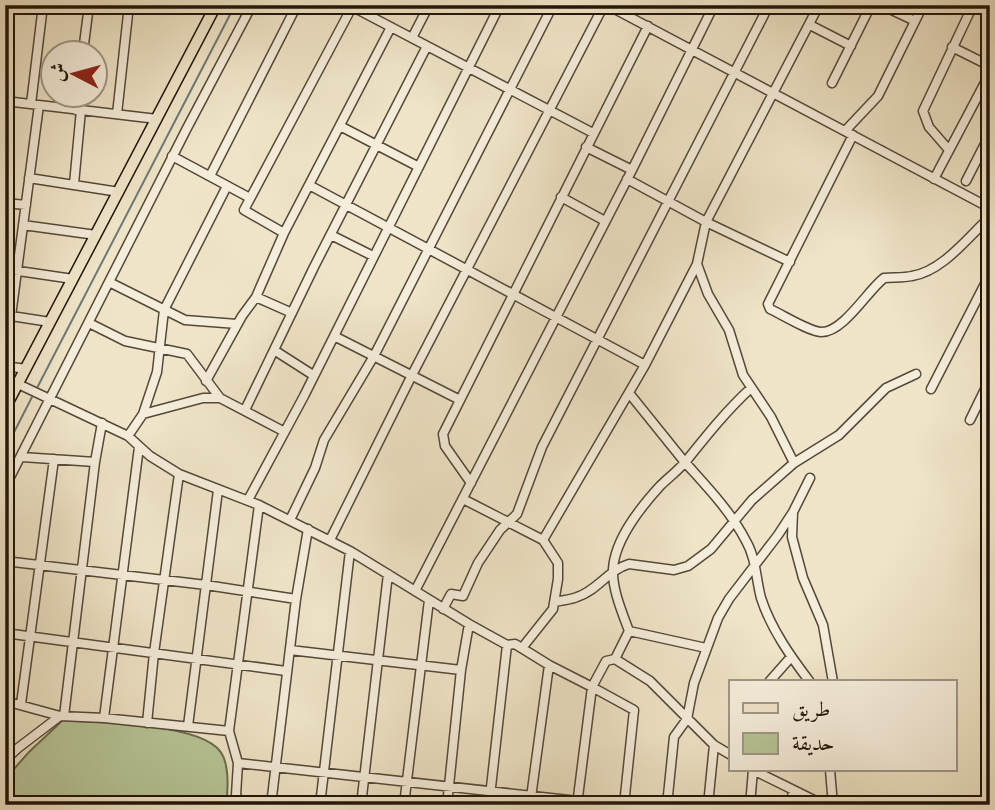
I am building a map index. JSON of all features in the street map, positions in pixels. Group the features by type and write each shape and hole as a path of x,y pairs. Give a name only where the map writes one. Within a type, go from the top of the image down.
{"main road":[{"path":"5,408 216,5"}],"street":[{"path":"43,5 26,205 8,315 50,322"},
{"path":"85,38 89,5"},
{"path":"117,114 130,5"},
{"path":"5,487 172,156 252,5"},
{"path":"210,176 297,5"},
{"path":"412,38 429,5"},
{"path":"248,500 304,396 500,5"},
{"path":"290,520 315,468 324,439 374,356 553,5"},
{"path":"330,540 412,375 606,5 990,208"},
{"path":"415,592 714,5"},
{"path":"443,609 451,594 464,596 478,564 500,530 517,514 542,447 769,5"},
{"path":"543,540 645,365 697,264 706,222 819,5"},
{"path":"832,83 870,5"},
{"path":"881,5 915,21"},
{"path":"923,5 878,96 849,133 768,306 824,332 844,320 884,278 913,276 929,270 945,259 990,216"},
{"path":"949,150 929,127 922,111 973,5"},
{"path":"284,233 244,212 350,6 368,10 391,27 593,133"},
{"path":"810,25 851,46"},
{"path":"471,483 443,441 443,434 648,26"},
{"path":"206,381 237,324 256,297 284,233 391,27"},
{"path":"245,410 427,46"},
{"path":"952,47 990,66"},
{"path":"934,178 990,73"},
{"path":"5,102 157,119"},
{"path":"74,184 79,110"},
{"path":"340,126 419,167"},
{"path":"965,181 990,134"},
{"path":"586,147 632,170"},
{"path":"172,156 250,198"},
{"path":"29,178 119,192"},
{"path":"627,179 706,222 790,262"},
{"path":"309,185 645,365"},
{"path":"128,436 144,414 157,372 164,310 226,186"},
{"path":"561,197 605,221"},
{"path":"5,202 26,205"},
{"path":"23,225 96,235"},
{"path":"331,235 373,256"},
{"path":"697,264 708,294 729,330 743,375 771,416 794,463"},
{"path":"5,269 73,279"},
{"path":"931,389 990,274"},
{"path":"109,282 185,320 237,324"},
{"path":"256,297 292,313"},
{"path":"89,324 125,341 190,356 220,398 283,431"},
{"path":"334,336 460,400"},
{"path":"274,349 313,375"},
{"path":"5,366 26,369"},
{"path":"555,602 577,597 613,570 629,564 681,569 706,554 752,500 794,463 839,435 886,387 916,374"},
{"path":"970,420 990,379"},
{"path":"18,384 128,436 139,447 179,474 248,500 330,540 469,624 507,645 515,644 634,710 624,805"},
{"path":"238,763 490,792 531,801 577,803 592,687 604,663 615,659 629,631 618,601 613,570 617,551 623,537 649,500 729,409 751,388"},
{"path":"629,393 714,493 746,539 762,600 791,657 808,680"},
{"path":"144,414 203,398 220,398"},
{"path":"5,760 62,716 102,423"},
{"path":"104,718 139,447"},
{"path":"22,457 95,462"},
{"path":"21,704 54,460"},
{"path":"147,723 179,474"},
{"path":"667,805 674,737 687,719 694,683 723,608 793,512 810,478"},
{"path":"188,726 218,490"},
{"path":"463,499 543,540 558,563 555,602 550,615 522,648"},
{"path":"242,805 236,794 238,763 229,731 259,505"},
{"path":"793,512 793,545 803,578 823,625 833,680"},
{"path":"271,805 286,671 308,529"},
{"path":"320,805 350,551"},
{"path":"5,561 206,585 296,599"},
{"path":"361,805 388,574"},
{"path":"404,805 429,600"},
{"path":"447,805 461,670 469,624"},
{"path":"629,631 706,648"},
{"path":"5,633 286,671"},
{"path":"489,805 507,645"},
{"path":"290,650 461,670"},
{"path":"771,680 791,657"},
{"path":"615,659 650,681 714,745 729,751"},
{"path":"531,801 549,665"},
{"path":"6,703 21,704 62,716 229,731"},
{"path":"709,805 714,745"},
{"path":"750,805 753,772"},
{"path":"757,772 824,805"},
{"path":"830,772 833,805"},
{"path":"792,805 793,790"}],"green space":[{"path":"63,720 150,726 197,736 213,745 223,756 228,787 226,805 5,805 5,779"}],"waterway":[{"path":"37,388 235,5"},
{"path":"5,450 32,397"}]}
